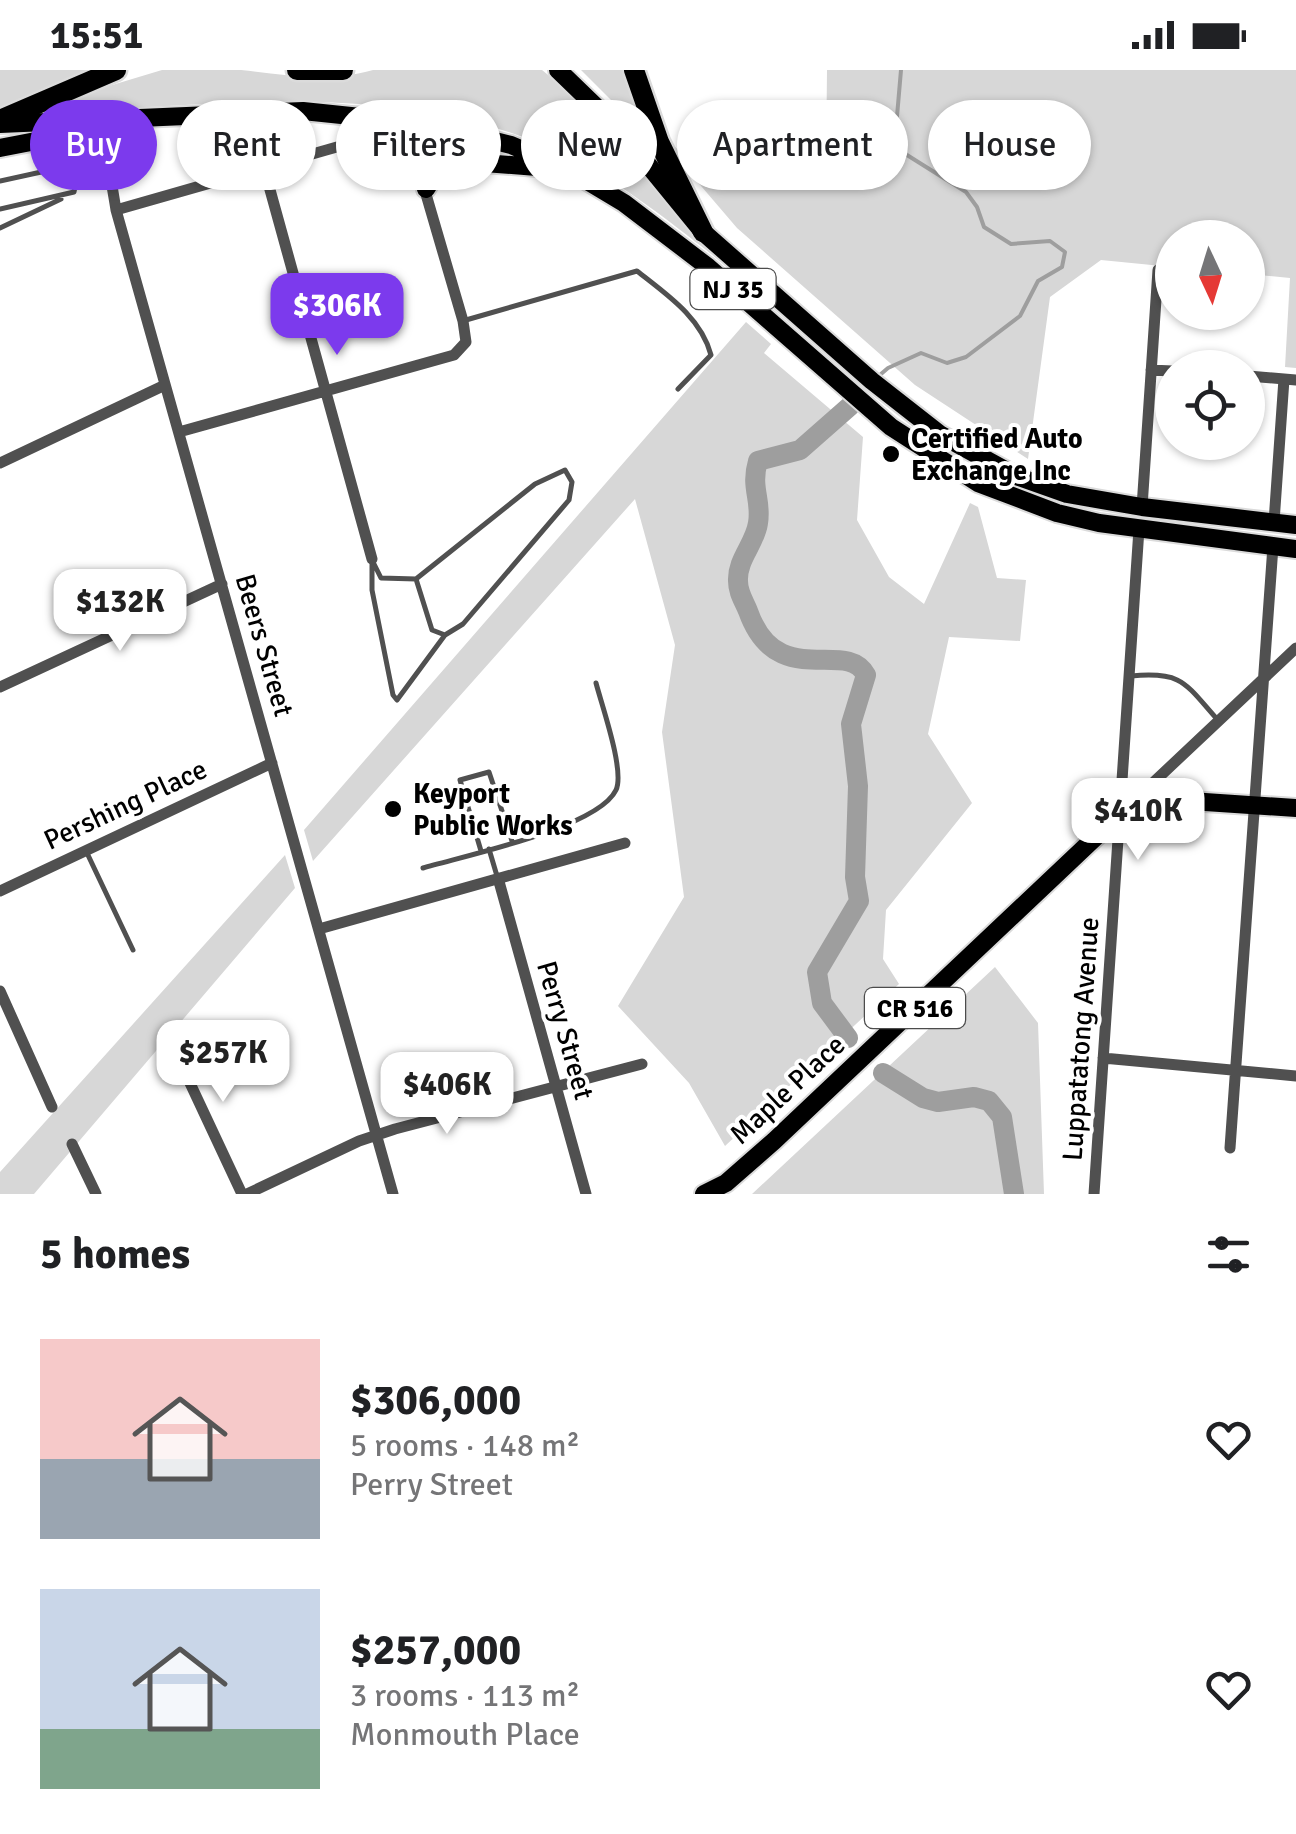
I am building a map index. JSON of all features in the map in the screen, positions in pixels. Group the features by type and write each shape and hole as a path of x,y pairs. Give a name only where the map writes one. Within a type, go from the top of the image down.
{"highway":[{"path":"0,122 116,70"},
{"path":"297,70 343,70"},
{"path":"634,70 659,142 703,232"}],"main road":[{"name":"NJ 35","path":"558,70 618,128 703,232 872,381 941,436 979,458 1067,494 1296,525"},
{"name":"NJ 35","path":"157,119 270,111 336,119"},
{"name":"NJ 35","path":"0,122 30,122"},
{"path":"0,148 30,142"},
{"name":"NJ 35","path":"602,190 683,247 876,414 978,483 1057,513 1139,529 1296,549"},
{"name":"CR 516","path":"1120,814 1160,802 1296,808"},
{"name":"Maple Place","path":"704,1194 726,1183 774,1141 1120,814"}],"street":[{"name":"Beers Street","path":"114,190 116,210 393,1194"},
{"path":"116,210 186,190"},
{"path":"270,190 372,559"},
{"path":"178,432 454,355 466,342 463,321 426,190"},
{"path":"1142,507 1155,313"},
{"path":"1151,370 1155,370"},
{"path":"1265,377 1290,379 1274,522"},
{"path":"0,463 165,385"},
{"name":"Luppatatong Avenue","path":"1094,1194 1139,529"},
{"path":"1230,1148 1273,546"},
{"path":"0,687 222,584"},
{"name":"Maple Place","path":"1120,814 1296,648"},
{"name":"Pershing Place","path":"0,891 272,763"},
{"path":"319,929 625,843"},
{"name":"Perry Street","path":"498,878 586,1194"},
{"path":"0,991 52,1107"},
{"path":"167,1034 245,1194 376,1135 642,1064"},
{"path":"1103,1058 1296,1076"},
{"path":"72,1144 96,1194"}],"lane":[{"path":"0,181 64,168 73,170 77,176 72,193 0,228"},
{"path":"0,209 72,193"},
{"path":"463,321 636,271 676,301 710,348 706,363 678,389"},
{"path":"565,470 572,482 569,500 463,624 445,635 397,700 392,695 372,590 372,559 381,578 416,579 535,484 565,470"},
{"path":"416,579 432,630 445,635"},
{"path":"1130,676 1170,675 1182,681 1220,721"},
{"path":"423,868 558,830 602,804 616,790 618,772 596,684"},
{"path":"480,852 460,780 489,772 512,842"},
{"path":"490,849 498,878"},
{"path":"85,850 133,950"}],"shaded area":[{"path":"0,70 93,70 0,113"},
{"path":"162,70 241,70 323,77 373,70 542,70 579,100 521,100 521,138 501,130 501,100 336,100 336,103 177,100 177,106 157,107 157,100 72,100"},
{"path":"581,70 625,70 634,100 611,100"},
{"path":"827,70 1296,70 1296,368 1285,367 1290,278 1265,276 1265,220 1155,220 1155,265 1101,260 1050,297 1028,459 915,385 737,228 705,190 908,190 908,100 827,100"},
{"path":"624,190 657,190 723,263"},
{"path":"746,322 771,344 764,353 863,437 857,520 889,577 924,604 970,503 978,507 997,578 1026,580 1020,641 949,637 928,734 972,803 886,910 883,959 899,984 725,1146 689,1083 618,1006 684,897 662,732 675,645 635,499 313,861 304,830"},
{"path":"285,855 295,888 34,1194 0,1194 0,1172"},
{"path":"995,967 1038,1023 1044,1194 752,1194"}],"waterway":[{"path":"881,374 921,353 947,363 966,357 1020,316 1038,281 1062,267 1065,252 1050,241 1011,244 984,227 966,192 899,150 896,128 901,70"},
{"path":"848,1038 822,1003 817,972 859,901 855,877 858,786 851,724 866,675 843,660 810,660 776,650 761,636 741,597 738,581 758,523 758,461 800,450 850,406"},
{"path":"883,1073 923,1098 938,1102 974,1097 989,1101 1002,1117 1014,1194"}],"place":[{"name":"Certified Auto Exchange Inc","path":"891,454"},
{"name":"Keyport Public Works","path":"393,809"}]}
